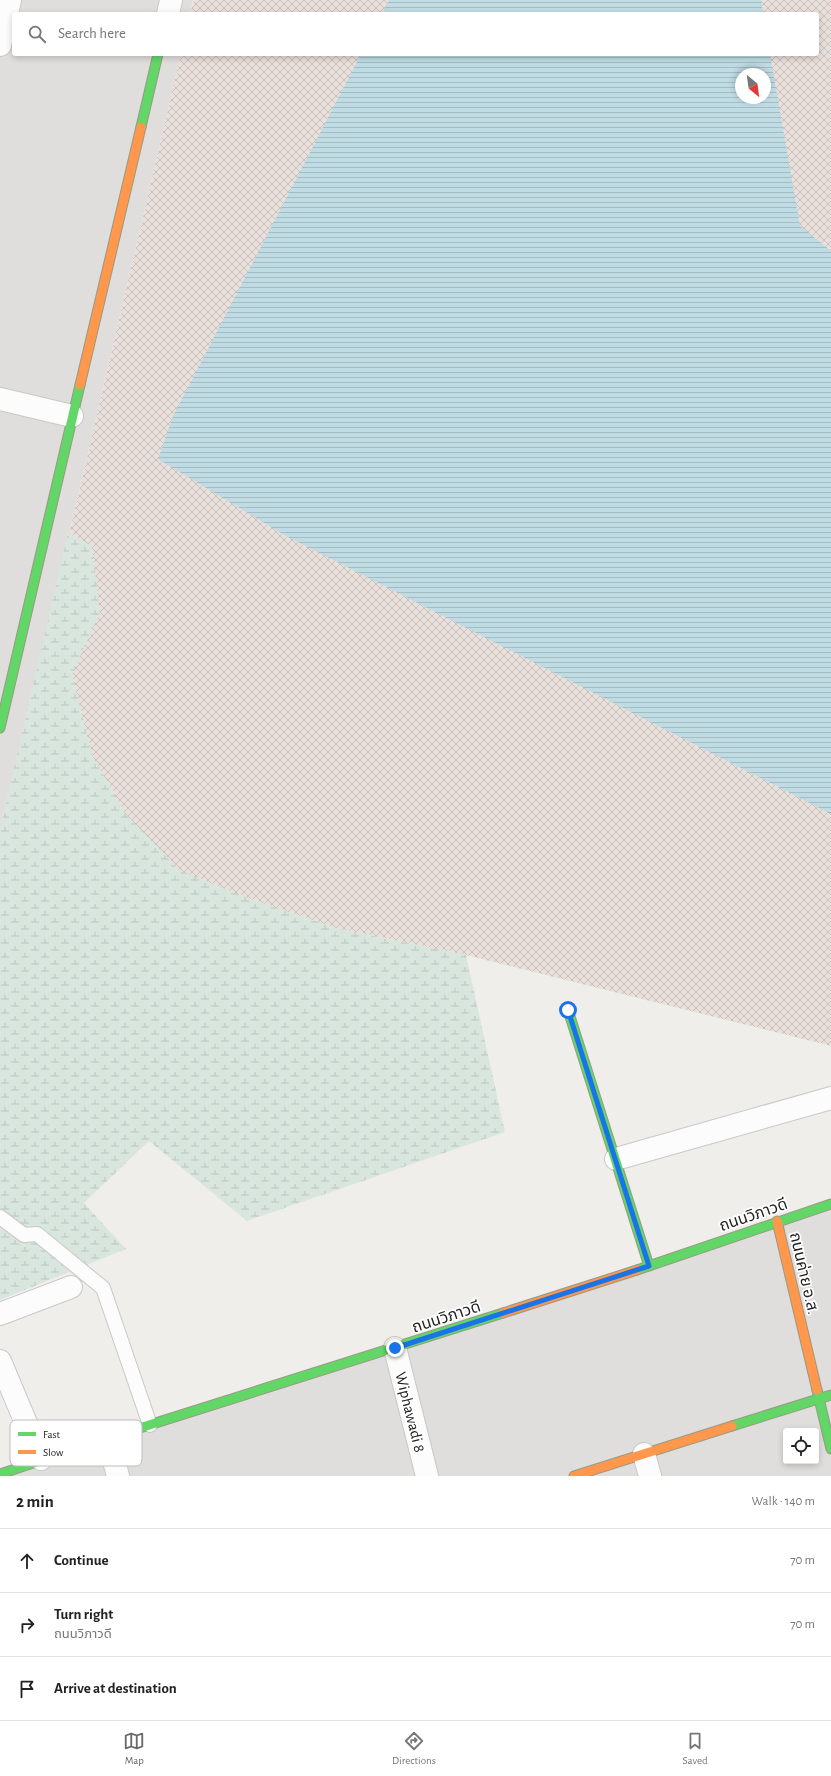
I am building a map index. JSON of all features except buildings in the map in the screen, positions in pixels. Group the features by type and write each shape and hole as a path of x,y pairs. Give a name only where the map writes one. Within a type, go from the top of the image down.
{"street":[{"path":"0,5 11,0"},
{"path":"0,44 11,0"},
{"path":"168,12 171,0"},
{"path":"0,728 158,56"},
{"path":"0,399 72,416"},
{"path":"568,1010 649,1266"},
{"path":"616,1159 831,1098"},
{"name":"ถนนวิภาวดี","path":"142,1427 649,1266 777,1221 831,1204"},
{"name":"ถนนค่าย อ.ส.","path":"777,1221 831,1449"},
{"path":"0,1314 71,1287"},
{"name":"Wiphawadi 8","path":"395,1348 427,1476"},
{"path":"0,1361 25,1420"},
{"path":"574,1476 831,1394"},
{"path":"644,1454 650,1476"},
{"name":"ถนนวิภาวดี","path":"0,1474 22,1466"},
{"path":"115,1466 118,1476"}],"lane":[{"path":"0,1217 24,1235 37,1234 103,1288 150,1425"}],"shaded area":[{"path":"0,0 193,0 190,12 12,12 12,56 181,56 0,830"},
{"path":"194,0 831,0 831,1046 466,955 336,928 250,899 0,831 181,56 819,56 819,12 191,12"},
{"path":"831,1209 831,1476 8,1476 39,1466 142,1466 142,1433"}],"green space":[{"path":"68,533 92,546 100,613 72,674 92,755 125,813 179,870 250,899 336,928 466,955 505,1132 247,1221 149,1141 84,1203 126,1249 0,1300 0,830"}],"water":[{"path":"389,0 761,0 763,12 383,12"},
{"path":"360,56 770,56 800,226 831,251 831,814 286,536 158,459 173,416"}],"traffic: fast":[{"path":"141,127 158,56"},
{"path":"0,728 80,385"},
{"path":"568,1010 649,1266"},
{"path":"637,1270 831,1204"},
{"path":"142,1427 503,1313"},
{"path":"817,1390 831,1449"},
{"path":"732,1426 831,1395"},
{"path":"0,1474 24,1466"}],"traffic: slow":[{"path":"80,385 141,127"},
{"path":"777,1221 817,1390"},
{"path":"503,1313 637,1270"},
{"path":"574,1476 732,1426"}],"route":[{"path":"395,1348 649,1266 568,1010"}]}
